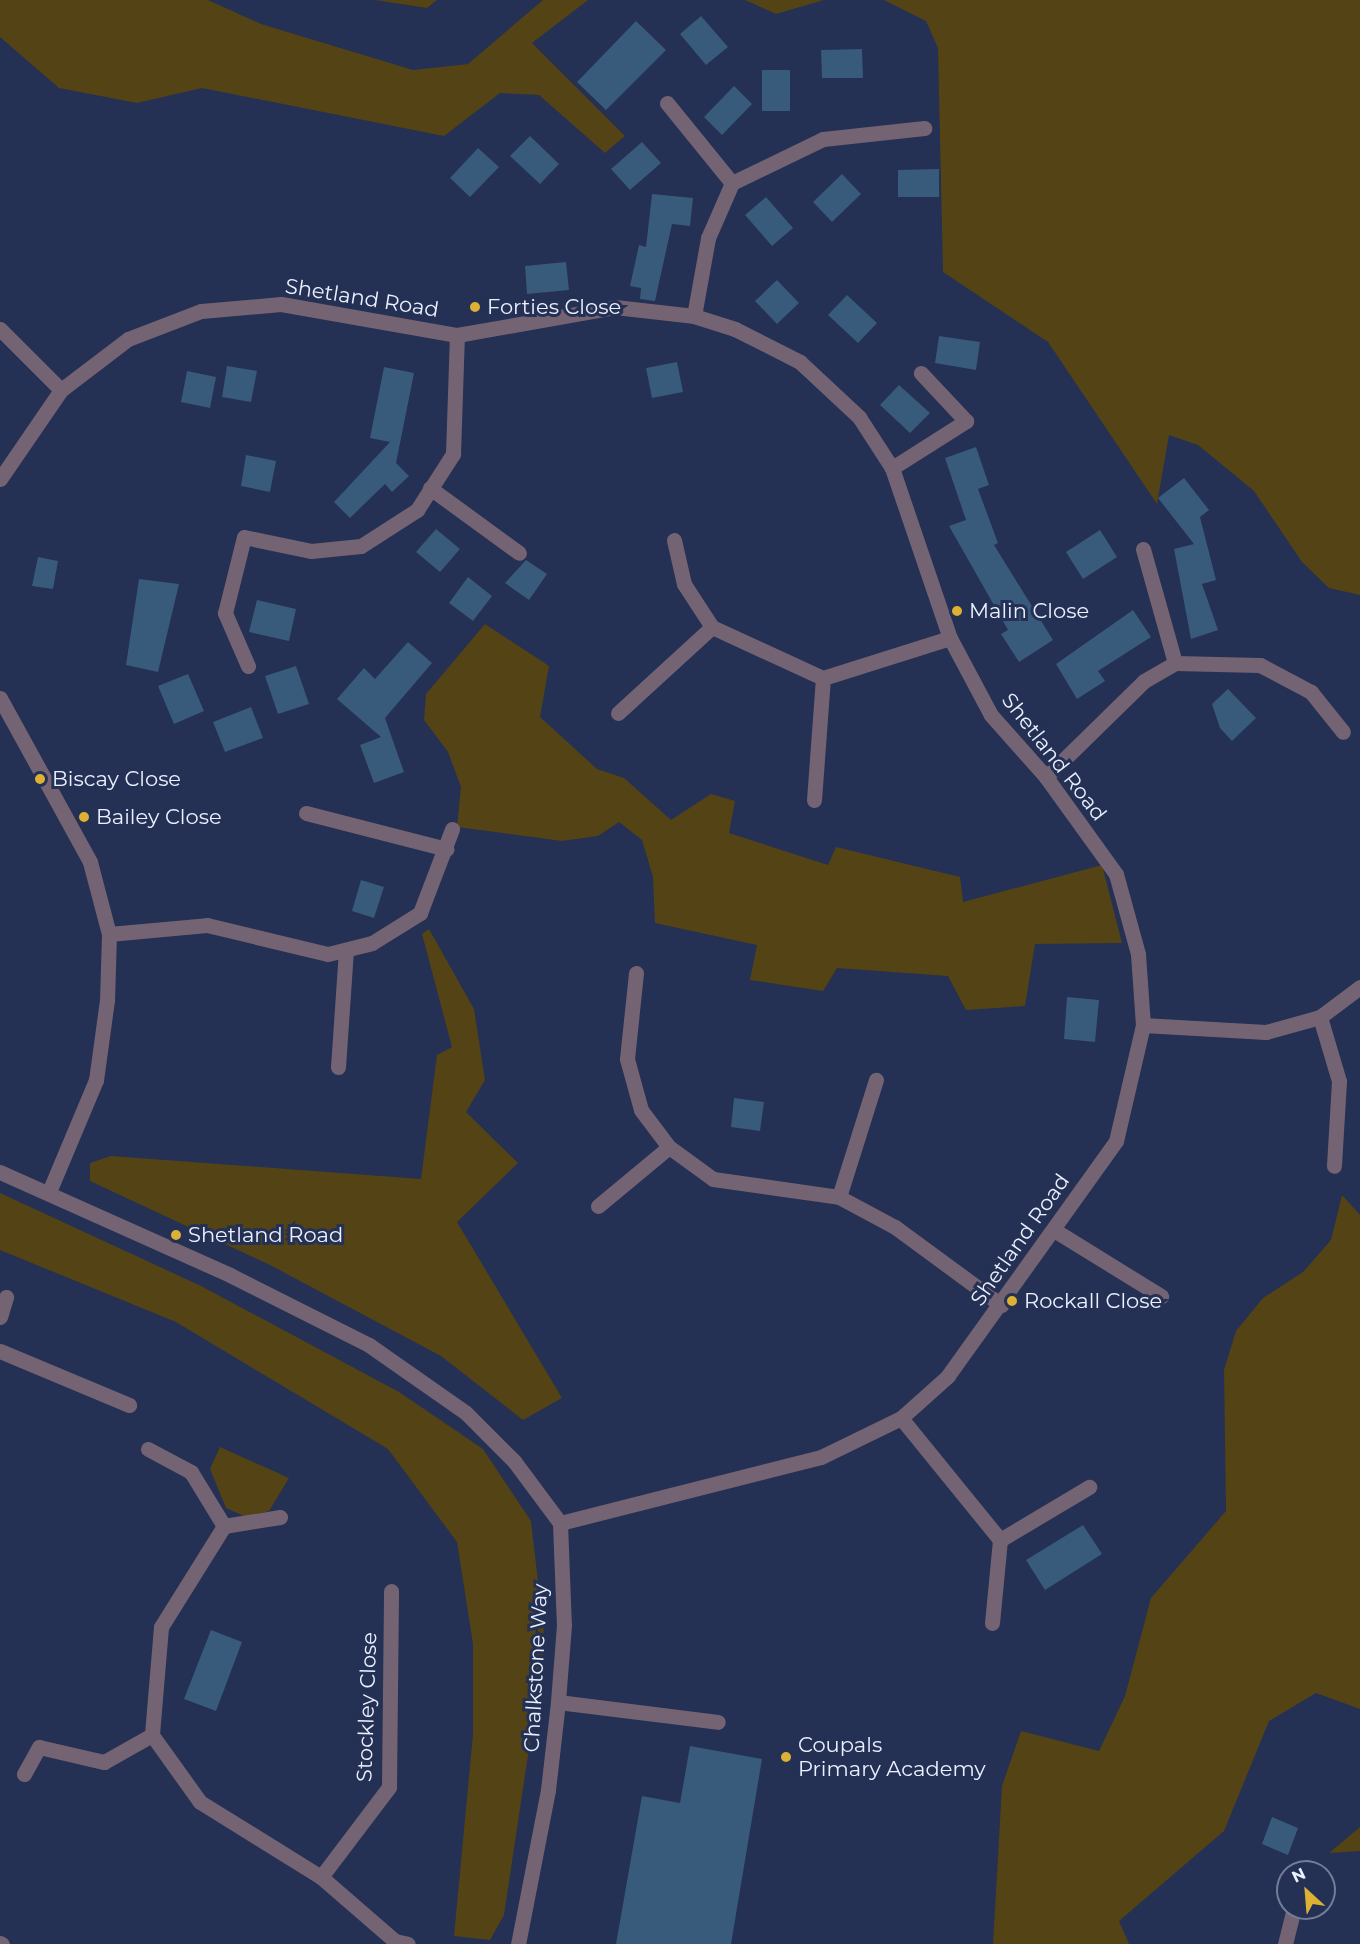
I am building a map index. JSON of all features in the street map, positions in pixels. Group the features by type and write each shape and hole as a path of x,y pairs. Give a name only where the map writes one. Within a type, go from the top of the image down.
{"street":[{"path":"667,103 732,183"},
{"path":"694,316 708,238 732,183 823,139 924,128"},
{"name":"Shetland Road","path":"0,479 61,390 128,339 201,311 281,304 457,335 615,307 694,316 735,329 800,362 859,417 892,468 950,638 991,715 1046,777 1116,874 1138,954 1143,1025 1116,1142 948,1376 901,1419 821,1457 560,1523"},
{"path":"0,329 61,390"},
{"path":"248,666 225,613 244,537 311,551 361,546 417,510 453,454 457,335"},
{"path":"892,468 966,421 921,373"},
{"path":"430,488 519,553"},
{"path":"674,540 684,584 712,627 823,678 950,638"},
{"path":"1143,549 1175,663"},
{"path":"618,713 712,627"},
{"path":"1046,777 1144,681 1175,663 1260,665 1311,692 1343,732"},
{"path":"814,800 823,678"},
{"path":"0,698 4,720 90,862 109,934 107,1000 96,1080 49,1192"},
{"path":"306,813 446,849"},
{"path":"109,934 207,925 328,954 372,943 420,913 452,829"},
{"path":"338,1067 346,950"},
{"path":"636,972 627,1059 640,1110 669,1147 713,1179 839,1197 895,1227 1001,1305"},
{"path":"1143,1025 1266,1032 1320,1017 1360,987"},
{"path":"1320,1017 1339,1081 1334,1167"},
{"path":"839,1197 876,1080"},
{"path":"598,1206 669,1147"},
{"path":"0,1172 49,1192 369,1346 466,1413 514,1461 560,1523"},
{"path":"1054,1230 1161,1296"},
{"path":"0,1317 6,1296"},
{"path":"0,1351 129,1405"},
{"path":"901,1419 1000,1540 993,1623"},
{"path":"148,1449 191,1472 224,1526"},
{"path":"1000,1540 1089,1487"},
{"path":"280,1517 224,1526 161,1627 152,1735 200,1802 321,1877 395,1941 408,1944"},
{"name":"Chalkstone Way","path":"518,1944 548,1790 558,1702 564,1624 560,1523"},
{"name":"Stockley Close","path":"321,1877 389,1787 391,1591"},
{"path":"558,1702 718,1722"},
{"path":"24,1774 39,1747 104,1762 152,1735"},
{"path":"1285,1944 1291,1920"}],"shaded area":[{"path":"0,0 208,0 261,24 413,70 468,64 543,0 588,0 532,43 625,136 605,153 539,95 500,93 444,136 202,88 137,103 59,88 0,37"},
{"path":"375,0 437,0 427,8"},
{"path":"745,0 824,0 776,14"},
{"path":"884,0 1360,0 1360,595 1329,588 1302,562 1254,491 1198,445 1169,435 1157,504 1048,342 943,272 938,48 926,21"},
{"path":"485,624 549,666 540,717 597,769 624,778 671,820 711,794 735,801 729,833 828,865 836,847 960,877 963,902 1102,865 1122,943 1035,944 1025,1006 966,1010 948,976 837,968 823,991 750,980 757,945 655,923 653,877 642,840 619,822 598,836 562,841 457,827 461,787 448,752 424,720 426,694"},
{"path":"429,929 474,1009 485,1080 466,1112 518,1163 457,1222 562,1398 523,1420 441,1356 268,1264 90,1181 90,1163 111,1156 421,1179 437,1055 452,1047 422,934"},
{"path":"0,1193 201,1286 399,1392 483,1449 531,1521 545,1642 504,1915 490,1940 454,1936 473,1734 473,1644 457,1542 388,1449 176,1322 0,1250"},
{"path":"1342,1195 1360,1215 1360,1709 1316,1693 1269,1721 1224,1831 1119,1921 1129,1944 993,1944 1002,1786 1021,1731 1099,1751 1125,1696 1151,1598 1226,1511 1224,1370 1236,1331 1263,1298 1303,1272 1331,1240"},
{"path":"220,1447 289,1478 269,1511 246,1517 226,1508 210,1469"},
{"path":"1360,1827 1360,1851 1329,1853"}],"building":[{"path":"701,16 728,47 706,65 680,34"},
{"path":"636,21 666,50 606,110 577,82"},
{"path":"862,49 863,78 822,78 821,50"},
{"path":"762,70 790,70 790,111 762,111"},
{"path":"734,86 752,104 722,135 704,117"},
{"path":"530,136 559,164 540,184 510,156"},
{"path":"642,142 661,163 630,190 611,169"},
{"path":"478,148 499,167 470,197 450,178"},
{"path":"939,169 939,197 898,197 898,170"},
{"path":"842,174 861,194 832,222 813,202"},
{"path":"652,194 693,198 690,226 672,224 655,301 640,299 641,288 630,286 639,245 646,247"},
{"path":"766,197 793,228 772,246 745,215"},
{"path":"566,262 569,290 527,294 525,266"},
{"path":"777,280 799,303 777,324 755,301"},
{"path":"847,295 877,323 858,343 828,315"},
{"path":"939,336 980,342 976,370 935,363"},
{"path":"677,362 683,392 652,398 646,368"},
{"path":"227,366 257,371 251,402 222,397"},
{"path":"384,367 414,373 396,463 409,476 392,492 385,484 350,518 334,502 390,442 370,438"},
{"path":"187,371 216,377 210,408 181,402"},
{"path":"899,385 930,413 910,433 880,405"},
{"path":"976,447 989,485 978,489 998,543 994,545 1053,640 1019,662 1001,634 1008,630 949,526 966,520 945,458"},
{"path":"246,455 276,461 270,492 241,486"},
{"path":"1184,478 1209,510 1200,517 1216,580 1202,584 1218,630 1191,639 1174,549 1194,544 1158,498"},
{"path":"436,529 460,549 440,572 416,552"},
{"path":"1100,530 1117,557 1083,579 1066,552"},
{"path":"38,557 58,561 53,589 32,586"},
{"path":"526,560 547,574 529,600 505,583"},
{"path":"468,577 492,596 473,621 449,603"},
{"path":"139,579 179,584 158,672 126,665"},
{"path":"257,600 296,609 289,641 249,632"},
{"path":"1133,610 1151,637 1098,671 1105,681 1077,699 1056,664"},
{"path":"408,642 432,663 385,718 404,772 374,783 360,745 381,737 337,699 364,668 375,679"},
{"path":"296,666 309,704 278,714 265,676"},
{"path":"188,674 204,711 174,724 158,686"},
{"path":"1228,689 1256,718 1232,741 1220,728 1212,704"},
{"path":"251,707 263,738 225,752 213,722"},
{"path":"361,880 384,887 374,918 352,911"},
{"path":"1067,997 1099,1000 1095,1042 1064,1039"},
{"path":"734,1098 764,1102 760,1131 731,1127"},
{"path":"1083,1525 1102,1554 1045,1590 1026,1560"},
{"path":"211,1630 242,1642 216,1711 184,1699"},
{"path":"690,1746 762,1759 731,1944 616,1944 642,1796 680,1803"},
{"path":"1272,1817 1298,1828 1288,1855 1262,1844"}],"place":[{"name":"Forties Close","path":"475,307"},
{"name":"Malin Close","path":"957,611"},
{"name":"Biscay Close","path":"40,779"},
{"name":"Bailey Close","path":"84,817"},
{"name":"Shetland Road","path":"176,1235"},
{"name":"Rockall Close","path":"1012,1301"},
{"name":"Coupals Primary Academy","path":"786,1757"}]}
